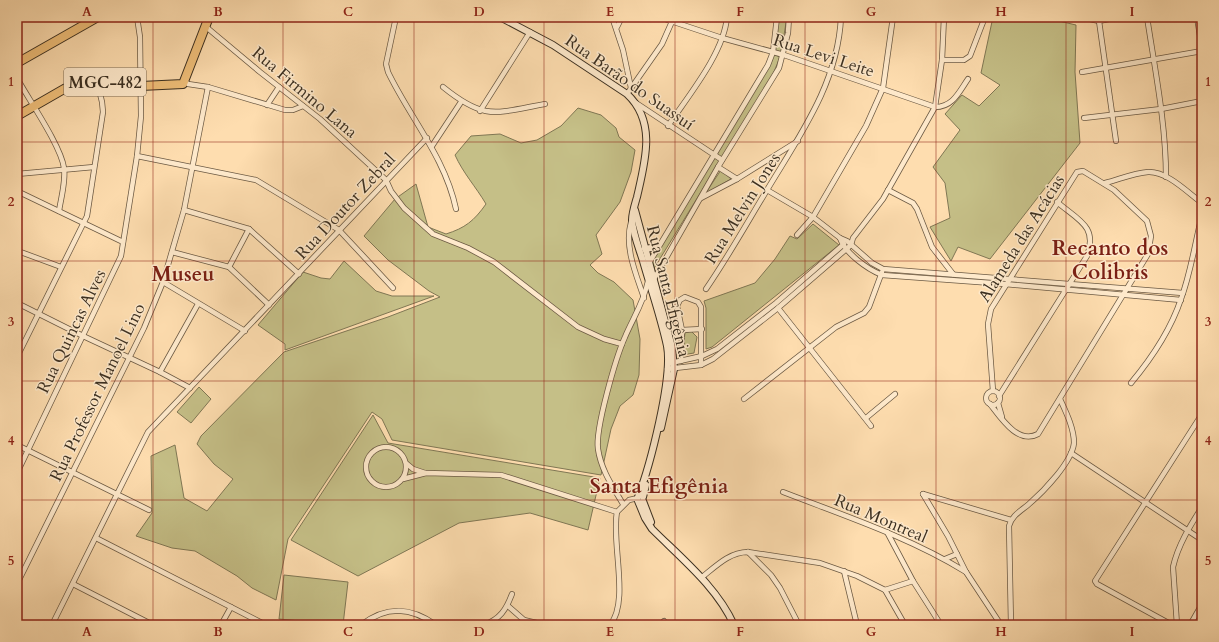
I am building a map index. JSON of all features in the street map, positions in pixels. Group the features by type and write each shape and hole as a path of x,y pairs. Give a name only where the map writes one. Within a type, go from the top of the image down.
{"highway":[{"path":"17,62 98,17"},
{"path":"183,82 209,17"},
{"name":"MGC-482","path":"17,116 64,89 77,84 97,81 141,86 183,82"}],"main road":[{"name":"Rua Barão do Suassuí","path":"500,17 530,32 553,46 626,94 636,103"},
{"name":"Rua Santa Efigênia","path":"636,103 645,126 647,146 632,218 645,270 651,280"},
{"name":"Rua Santa Efigênia","path":"634,208 649,263 651,280 672,347 671,366 639,499"},
{"path":"645,249 657,248"},
{"path":"639,499 661,537 701,578 721,602 734,625"}],"street":[{"name":"Rua Quincas Alves","path":"17,473 121,256 137,156 141,116 140,37 137,17"},
{"path":"396,17 386,64 388,72 432,146 448,181 456,208"},
{"path":"612,17 617,27 631,88"},
{"path":"617,27 622,17"},
{"name":"Rua Levi Leite","path":"659,17 674,19 722,38 784,55 935,107"},
{"path":"668,126 707,67 722,38 727,17"},
{"path":"645,270 760,79 773,52 777,17"},
{"path":"623,504 604,472 597,445 602,416 622,344 645,298 651,280 766,89 784,55 789,17"},
{"name":"Rua Melvin Jones","path":"706,289 799,140 832,72 840,36 841,17"},
{"path":"797,236 813,217 866,126 882,88 893,17"},
{"path":"671,366 701,365 720,354 778,308 851,245 853,238 888,190 935,107 942,60 944,17"},
{"path":"942,60 964,60 970,56 985,17"},
{"path":"1081,17 1100,21 1119,17"},
{"path":"1147,17 1161,109 1166,155 1166,177"},
{"path":"1082,72 1202,50 1197,17"},
{"path":"626,94 662,44 674,19"},
{"path":"1100,21 1105,68 1116,141"},
{"name":"Rua Firmino Lana","path":"205,26 320,119 386,180 391,192 404,208 433,234 468,248 494,262 578,328 604,339 622,344"},
{"path":"480,111 530,32"},
{"path":"17,78 56,146 64,169 59,211"},
{"path":"935,107 942,107 952,102 968,79"},
{"path":"17,356 37,313 84,223 90,203 103,112 97,81"},
{"path":"183,82 208,87 267,105 293,110 303,106"},
{"name":"Rua Professor Manoel Lino","path":"17,584 150,314 163,282 184,210 208,87"},
{"path":"267,105 279,87"},
{"path":"443,87 461,102 480,111 502,112 545,104"},
{"path":"1084,118 1112,116 1161,109 1202,101"},
{"path":"432,146 461,102"},
{"name":"Rua Barão do Suassuí","path":"636,103 713,156 722,160"},
{"name":"Rua Doutor Zebral","path":"52,625 148,432 427,138"},
{"name":"Rua Melvin Jones","path":"700,199 737,179 799,140"},
{"path":"137,156 256,180 339,230 393,288"},
{"path":"17,258 19,192 17,173 94,167"},
{"name":"Rua Melvin Jones","path":"718,167 737,179"},
{"name":"Alameda das Acácias","path":"990,404 1003,421 1020,436 1032,437 1041,430 1148,254 1151,245 1147,221 1105,184 1080,170 1077,172 1057,202 1007,282 988,317 992,391"},
{"path":"1105,184 1148,172 1166,177 1202,202"},
{"path":"767,190 813,217 883,269 953,274 1065,290 1181,300"},
{"path":"888,190 913,203 917,209 932,247 953,274"},
{"path":"19,192 123,242"},
{"path":"1003,421 998,402 999,395 1087,256 1092,239 1087,228 1057,202"},
{"path":"184,210 249,229 299,274"},
{"path":"1131,383 1145,365 1165,333 1181,300 1202,215"},
{"path":"632,218 628,237 631,254 645,298"},
{"path":"229,267 249,229"},
{"path":"840,238 843,246 871,269 882,275 1183,293"},
{"path":"671,366 681,361 702,356 717,349 776,304 847,241 853,238"},
{"path":"18,251 61,267"},
{"path":"172,252 229,267 269,305"},
{"path":"744,398 836,327 864,313 882,275 883,269"},
{"path":"163,282 245,331"},
{"path":"681,361 682,330 677,306 680,300 686,297 698,302 701,307 701,365"},
{"path":"17,303 190,388"},
{"path":"160,372 198,304"},
{"path":"778,308 871,426"},
{"path":"682,330 702,329"},
{"path":"998,402 990,404 986,398 992,391 999,395"},
{"path":"866,418 895,394"},
{"path":"1011,625 1009,535 1011,520 1043,492 1071,454 1074,442 1072,429 1060,399"},
{"path":"1172,625 1097,584 1096,578 1200,422 1202,414"},
{"path":"17,445 73,471 117,495 149,510"},
{"path":"387,447 398,451 404,456 407,464 403,479 397,485 390,488 374,484 369,478 366,470 366,462 370,455 376,450 387,447"},
{"path":"1071,454 1202,540"},
{"path":"407,464 413,469 426,473 501,475 617,512"},
{"path":"403,479 426,473"},
{"name":"Rua Montreal","path":"783,492 887,532 945,559 966,572"},
{"path":"1000,625 966,572 923,494 1011,520"},
{"path":"611,624 618,604 619,574 615,536 617,512 623,504 639,499"},
{"path":"1177,625 1173,567 1175,557 1187,530 1202,507"},
{"path":"887,532 913,580 941,625"},
{"path":"96,538 266,625"},
{"path":"748,552 771,575 780,588 799,625"},
{"path":"701,578 732,555 748,552 820,563 844,571 885,590 895,605 905,625"},
{"path":"945,559 957,554"},
{"path":"844,571 857,625"},
{"path":"885,590 913,580"},
{"path":"73,584 153,625"},
{"path":"484,625 502,614 508,606 512,594"},
{"path":"1190,625 1202,604"},
{"path":"508,606 524,620 545,625"},
{"path":"221,625 231,607"},
{"path":"361,625 369,618 379,614 397,611 417,613 436,625"}],"shaded area":[{"path":"779,17 787,17 781,53 774,50"},
{"path":"993,17 1042,17 1076,25 1075,72 1080,143 990,259 958,247 951,261 930,227 950,218 945,183 933,167 960,130 945,114 962,95 979,106 1000,85 981,73"},
{"path":"772,54 780,57 771,79 722,160 716,156"},
{"path":"578,108 601,115 616,128 619,137 635,150 631,172 620,202 596,235 602,254 590,265 598,273 614,282 633,300 640,339 639,375 633,395 620,406 611,429 601,475 392,440 382,419 372,412 288,539 276,600 252,588 237,576 195,551 172,548 136,536 152,513 151,456 175,445 184,498 207,511 233,479 214,464 197,444 201,436 284,352 388,317 440,297 429,291 388,260 364,236 395,199 416,184 428,227 446,234 459,229 469,223 486,204 455,155 471,136 500,134 521,143 537,140 561,126"},
{"path":"713,157 720,161 653,270 651,263"},
{"path":"721,170 731,179 705,194"},
{"path":"813,224 839,245 712,347 706,349 706,308 704,301 755,283 775,259 790,236 797,239"},
{"path":"344,261 376,291 392,296 434,296 285,350 285,344 258,325 303,272 321,278 330,279"},
{"path":"691,331 697,337 694,353 682,355 685,333"},
{"path":"199,387 211,399 191,423 177,412"},
{"path":"373,415 388,443 600,478 588,530 530,513 459,523 358,576 291,540"},
{"path":"284,575 348,582 343,625 279,619"}],"district":[{"name":"Recanto dos Colibris","path":"1110,260"},
{"name":"Museu","path":"183,274"},
{"name":"Santa Efigênia","path":"659,486"}]}
